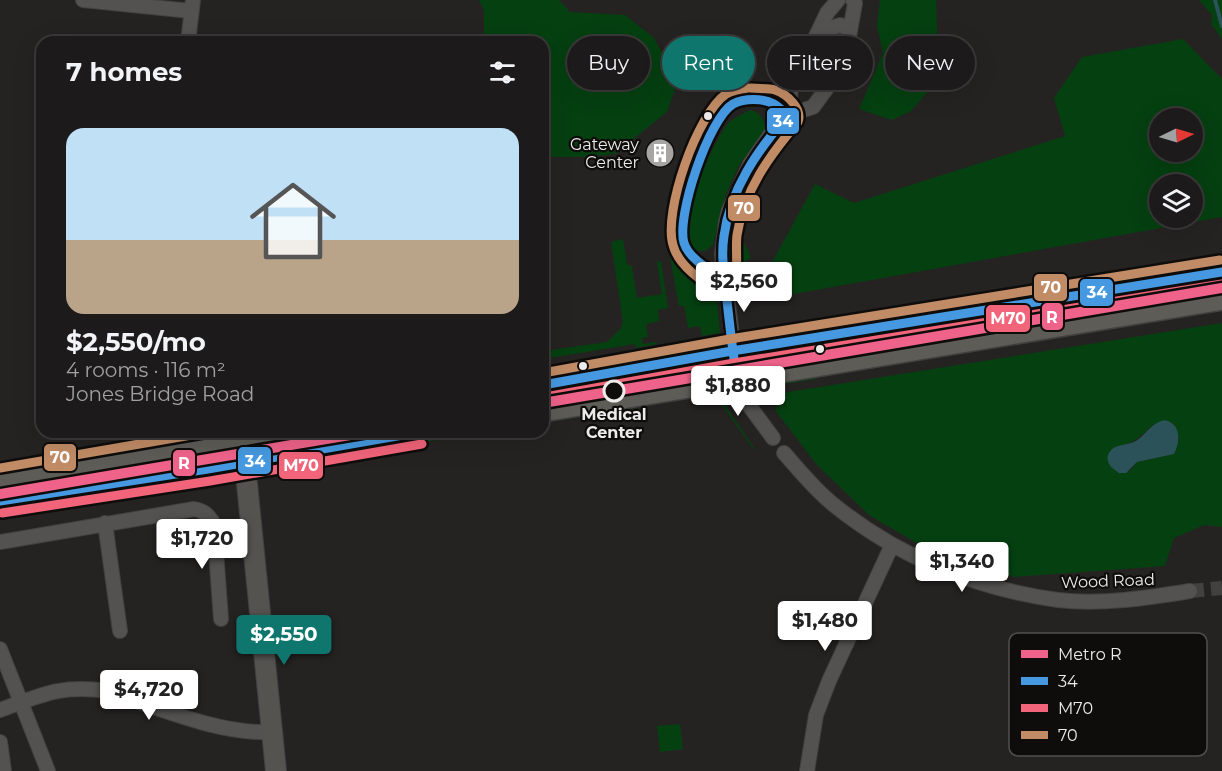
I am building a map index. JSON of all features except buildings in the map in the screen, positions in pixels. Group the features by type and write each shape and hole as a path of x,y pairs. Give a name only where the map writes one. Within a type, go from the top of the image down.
{"main road":[{"path":"549,384 732,351 1222,272"},
{"path":"549,410 1222,298"},
{"path":"0,480 219,438"},
{"path":"241,438 276,771"},
{"path":"0,501 385,438"}],"street":[{"path":"83,0 192,6 189,36"},
{"path":"817,36 827,13 838,0"},
{"path":"849,36 855,3 853,0"},
{"path":"818,33 840,25 850,29"},
{"path":"773,438 740,390 732,351 722,254 726,222 732,202 750,164 788,115 791,90"},
{"path":"788,115 813,106 824,90"},
{"name":"Wood Road","path":"784,453 832,504 892,545 952,574 1060,600 1147,598 1190,591"},
{"path":"0,542 194,509 207,513 214,524 221,619"},
{"path":"105,524 120,631"},
{"path":"807,771 816,715 826,688 892,545"},
{"path":"0,649 48,771"},
{"path":"0,710 60,689 91,688 232,730 272,732"},
{"path":"0,742 4,771"}],"green space":[{"path":"479,0 559,0 570,12 625,15 654,38 662,53 662,90 675,90 667,112 615,154 549,157 549,36 484,36 484,10"},
{"path":"880,0 936,0 937,36 885,36 885,90 929,90 911,111 892,120 859,109 867,90 873,90 873,76 883,53 877,26"},
{"path":"1199,0 1222,0 1222,39 1211,24 1212,15"},
{"path":"1183,39 1222,79 1222,217 1203,220 1203,174 1149,174 1149,228 1161,228 761,300 763,279 815,184 854,203 1065,136 1054,98 1082,57"},
{"path":"749,110 761,116 765,129 738,167 726,194 713,245 705,251 696,250 688,242 686,228 695,190 703,169 726,126"},
{"path":"775,153 778,155 762,182 756,178 770,156"},
{"path":"748,195 755,198 738,231 751,257 735,270 734,243"},
{"path":"672,228 676,246 712,286 717,303 720,333 702,336 700,326 688,328 684,306 679,306 665,229"},
{"path":"623,239 627,264 632,267 637,298 662,294 657,262 661,261 668,308 658,310 659,321 646,324 648,337 642,338 643,344 656,342 657,344 636,348 635,344 549,358 549,350 607,342 621,328 623,322 611,242"},
{"path":"1222,323 1222,527 1204,525 1174,538 1165,566 1014,577 920,545 869,515 817,465 775,410 782,393","holes":["1164,420 1174,425 1179,439 1174,454 1137,462 1129,472 1122,445 1134,441 1158,422"]},
{"path":"697,344 698,349 643,358 628,355"},
{"path":"816,376 816,379 772,386 759,401 759,392 764,392 771,383"},
{"path":"718,399 721,399 753,449"},
{"path":"634,404 637,408 549,422 549,419"},
{"path":"433,438 449,438 291,463 278,473 276,467 285,463"},
{"path":"680,724 683,749 660,752 657,726"}],"water":[{"path":"1164,420 1174,425 1178,433 1178,444 1174,454 1137,462 1126,473 1119,473 1111,467 1108,455 1112,450 1136,441 1153,426"}],"waterway":[{"path":"1215,0 1222,26"}],"tunnel":[{"path":"1190,591 1222,588"}],"metro line":[{"name":"R","path":"549,402 1222,288"},
{"name":"R","path":"0,494 332,438"}],"transit line":[{"name":"70","path":"739,90 726,94 704,121 678,188 671,230 673,245 680,260 699,279 722,291 731,289 734,284 737,235 740,219 752,188 768,160 798,122 799,117 793,103 780,92 755,88"},
{"name":"34","path":"724,279 695,259 687,249 683,230 685,212 696,169 714,128 724,113 737,102 764,101 774,104 788,115 756,156 739,186 727,219 723,243 737,378"},
{"name":"70","path":"549,372 730,339 1220,260"},
{"name":"34","path":"549,384 732,351 1222,272"},
{"name":"M70","path":"549,396 734,363 1222,284"},
{"name":"70","path":"0,468 174,438"},
{"name":"34","path":"0,501 208,469 386,438"},
{"name":"M70","path":"2,513 210,481 422,444"}],"place":[{"name":"Gateway Center","path":"660,153"},
{"name":"Medical Center","path":"614,391"}]}
